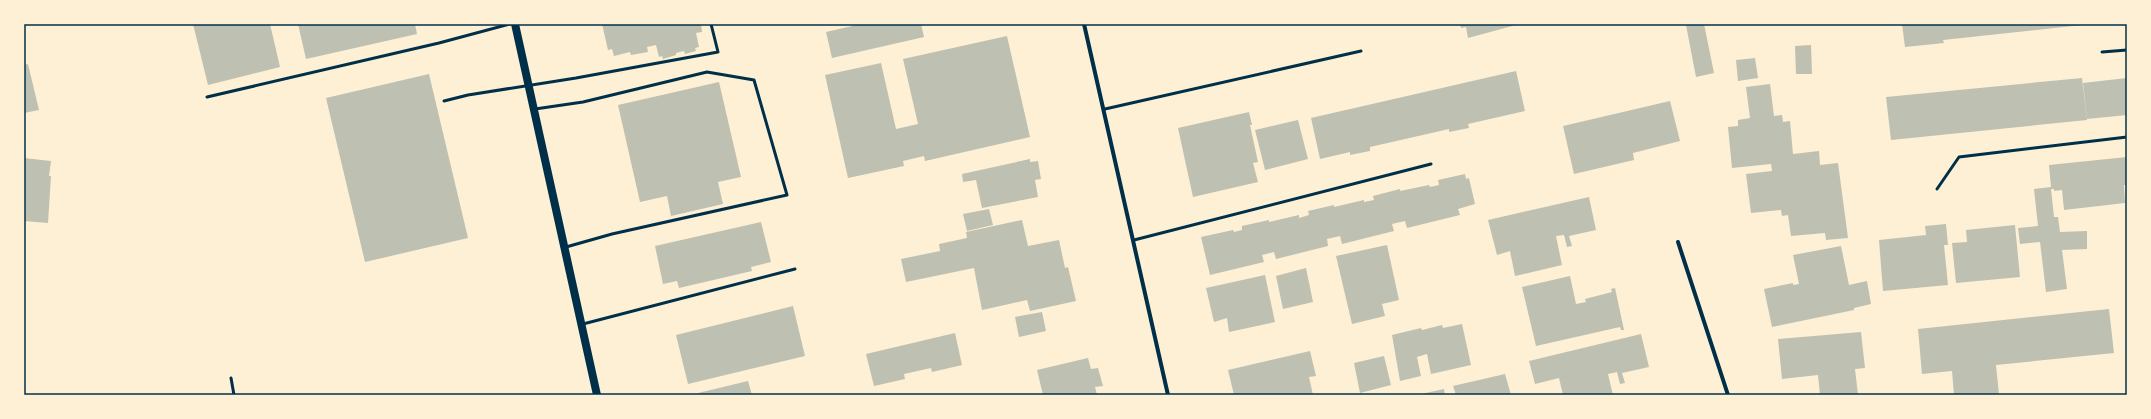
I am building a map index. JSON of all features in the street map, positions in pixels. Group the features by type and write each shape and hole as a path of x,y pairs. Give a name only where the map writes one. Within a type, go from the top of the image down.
{"main road":[{"path":"515,24 596,395"}],"street":[{"path":"1084,24 1168,395"},
{"path":"1678,242 1728,395"}],"lane":[{"path":"207,97 439,43 510,24"},
{"path":"444,101 468,95 718,52 711,24"},
{"path":"2102,52 2127,50"},
{"path":"1104,109 1361,51"},
{"path":"534,109 583,102 706,72 754,80 787,195 612,234 564,248"},
{"path":"1937,189 1959,157 2127,137"},
{"path":"1134,240 1432,164"},
{"path":"581,324 795,269"},
{"path":"231,378 234,395"}],"building":[{"path":"193,24 270,24 280,67 208,85"},
{"path":"298,24 415,24 417,34 306,59"},
{"path":"602,24 701,24 702,32 696,33 699,47 695,48 696,51 685,54 684,51 663,59 662,56 659,57 656,45 647,47 648,52 631,55 630,52 614,56 612,49 608,50"},
{"path":"861,24 921,24 924,37 832,58 826,32"},
{"path":"1460,24 1516,25 1468,38 1466,27 1461,28"},
{"path":"1704,24 1714,73 1696,77 1686,25"},
{"path":"1902,24 2082,25 1943,40 1944,43 1905,47"},
{"path":"1007,36 1030,137 925,161 924,156 903,161 904,166 848,178 825,75 881,63 896,129 918,124 903,59"},
{"path":"1811,45 1812,74 1796,74 1795,46"},
{"path":"1755,58 1758,78 1738,81 1736,60"},
{"path":"28,64 39,110 24,113 24,65"},
{"path":"1516,71 1525,111 1468,124 1469,128 1449,132 1449,129 1370,147 1370,151 1350,155 1350,152 1320,159 1311,118"},
{"path":"429,74 468,238 365,262 326,98"},
{"path":"2082,78 2087,120 1891,140 1886,97"},
{"path":"2127,78 2127,115 2087,119 2083,83"},
{"path":"719,82 741,177 718,182 723,204 671,216 667,196 640,202 618,105"},
{"path":"1770,84 1774,116 1782,115 1783,122 1790,121 1793,154 1819,151 1820,165 1838,163 1848,238 1826,240 1825,233 1791,236 1788,215 1782,216 1781,210 1751,213 1746,174 1772,171 1771,164 1732,168 1728,127 1738,126 1738,120 1750,118 1746,87"},
{"path":"1670,101 1680,141 1633,153 1634,160 1574,174 1563,126"},
{"path":"1249,112 1252,125 1250,125 1258,162 1253,163 1258,182 1193,197 1178,128"},
{"path":"1298,120 1308,159 1265,170 1255,130"},
{"path":"2127,157 2127,185 2124,185 2125,203 2064,210 2062,190 2054,191 2054,189 2051,189 2054,217 2058,217 2060,232 2087,231 2087,249 2062,250 2067,289 2046,292 2040,242 2020,244 2018,228 2038,226 2034,189 2051,187 2049,165"},
{"path":"24,158 51,161 49,176 51,176 48,223 24,221"},
{"path":"1030,159 1030,162 1038,161 1041,179 1035,180 1038,197 982,208 976,180 963,182 962,174"},
{"path":"1465,174 1466,179 1469,178 1475,204 1458,209 1460,215 1407,228 1405,221 1392,224 1394,231 1342,244 1340,236 1327,239 1328,246 1276,259 1274,252 1262,255 1264,262 1210,275 1201,237 1233,230 1234,232 1242,230 1242,226 1269,220 1269,222 1299,215 1299,218 1309,215 1308,211 1334,205 1334,207 1364,200 1364,202 1374,200 1373,196 1400,189 1400,191 1429,185 1430,187 1439,185 1438,180"},
{"path":"1589,197 1596,230 1569,236 1572,246 1567,247 1564,235 1556,236 1562,265 1515,276 1510,251 1497,255 1488,220"},
{"path":"989,209 993,225 967,231 963,214"},
{"path":"1022,220 1028,246 1059,240 1065,268 1068,267 1076,301 1030,311 1027,300 982,310 974,268 906,282 901,259 940,251 939,244 967,238 966,232"},
{"path":"761,222 771,262 751,267 752,271 679,288 677,281 663,284 655,246"},
{"path":"1946,224 1948,245 1944,245 1948,285 1883,291 1879,240 1926,235 1925,226"},
{"path":"2015,225 2020,277 1956,283 1952,243 1967,242 1966,230"},
{"path":"1387,245 1399,300 1382,304 1385,316 1352,324 1336,256"},
{"path":"1841,246 1849,285 1867,281 1871,304 1854,308 1854,310 1772,327 1764,289 1793,283 1793,285 1799,284 1793,255"},
{"path":"1306,268 1313,302 1283,309 1276,276"},
{"path":"1265,275 1275,322 1229,332 1227,318 1214,322 1206,288"},
{"path":"1570,276 1576,304 1586,302 1585,299 1612,292 1611,289 1615,288 1624,330 1621,330 1620,327 1536,346 1522,287"},
{"path":"793,306 805,356 688,384 676,335"},
{"path":"2109,309 2114,353 1996,365 1999,395 1954,395 1952,371 1922,374 1918,329"},
{"path":"1042,312 1046,331 1019,337 1015,317"},
{"path":"1462,324 1471,365 1431,374 1427,354 1417,357 1421,376 1400,381 1392,335 1421,328 1422,330 1442,325 1443,328"},
{"path":"1861,332 1865,368 1855,369 1858,395 1820,395 1818,375 1782,379 1778,339"},
{"path":"955,333 962,365 932,372 931,368 904,374 905,379 874,386 866,354"},
{"path":"1641,334 1649,367 1622,373 1625,383 1620,384 1617,372 1608,374 1613,395 1563,395 1559,378 1535,384 1529,361"},
{"path":"1310,351 1316,376 1309,377 1313,395 1234,395 1228,370"},
{"path":"1384,356 1391,385 1360,393 1354,363"},
{"path":"1088,358 1091,369 1098,368 1103,386 1095,387 1097,395 1043,395 1037,370"},
{"path":"1505,374 1511,395 1456,395 1453,386"},
{"path":"748,381 752,395 699,395 698,393"},
{"path":"1444,389 1445,395 1421,395 1421,394"}]}
